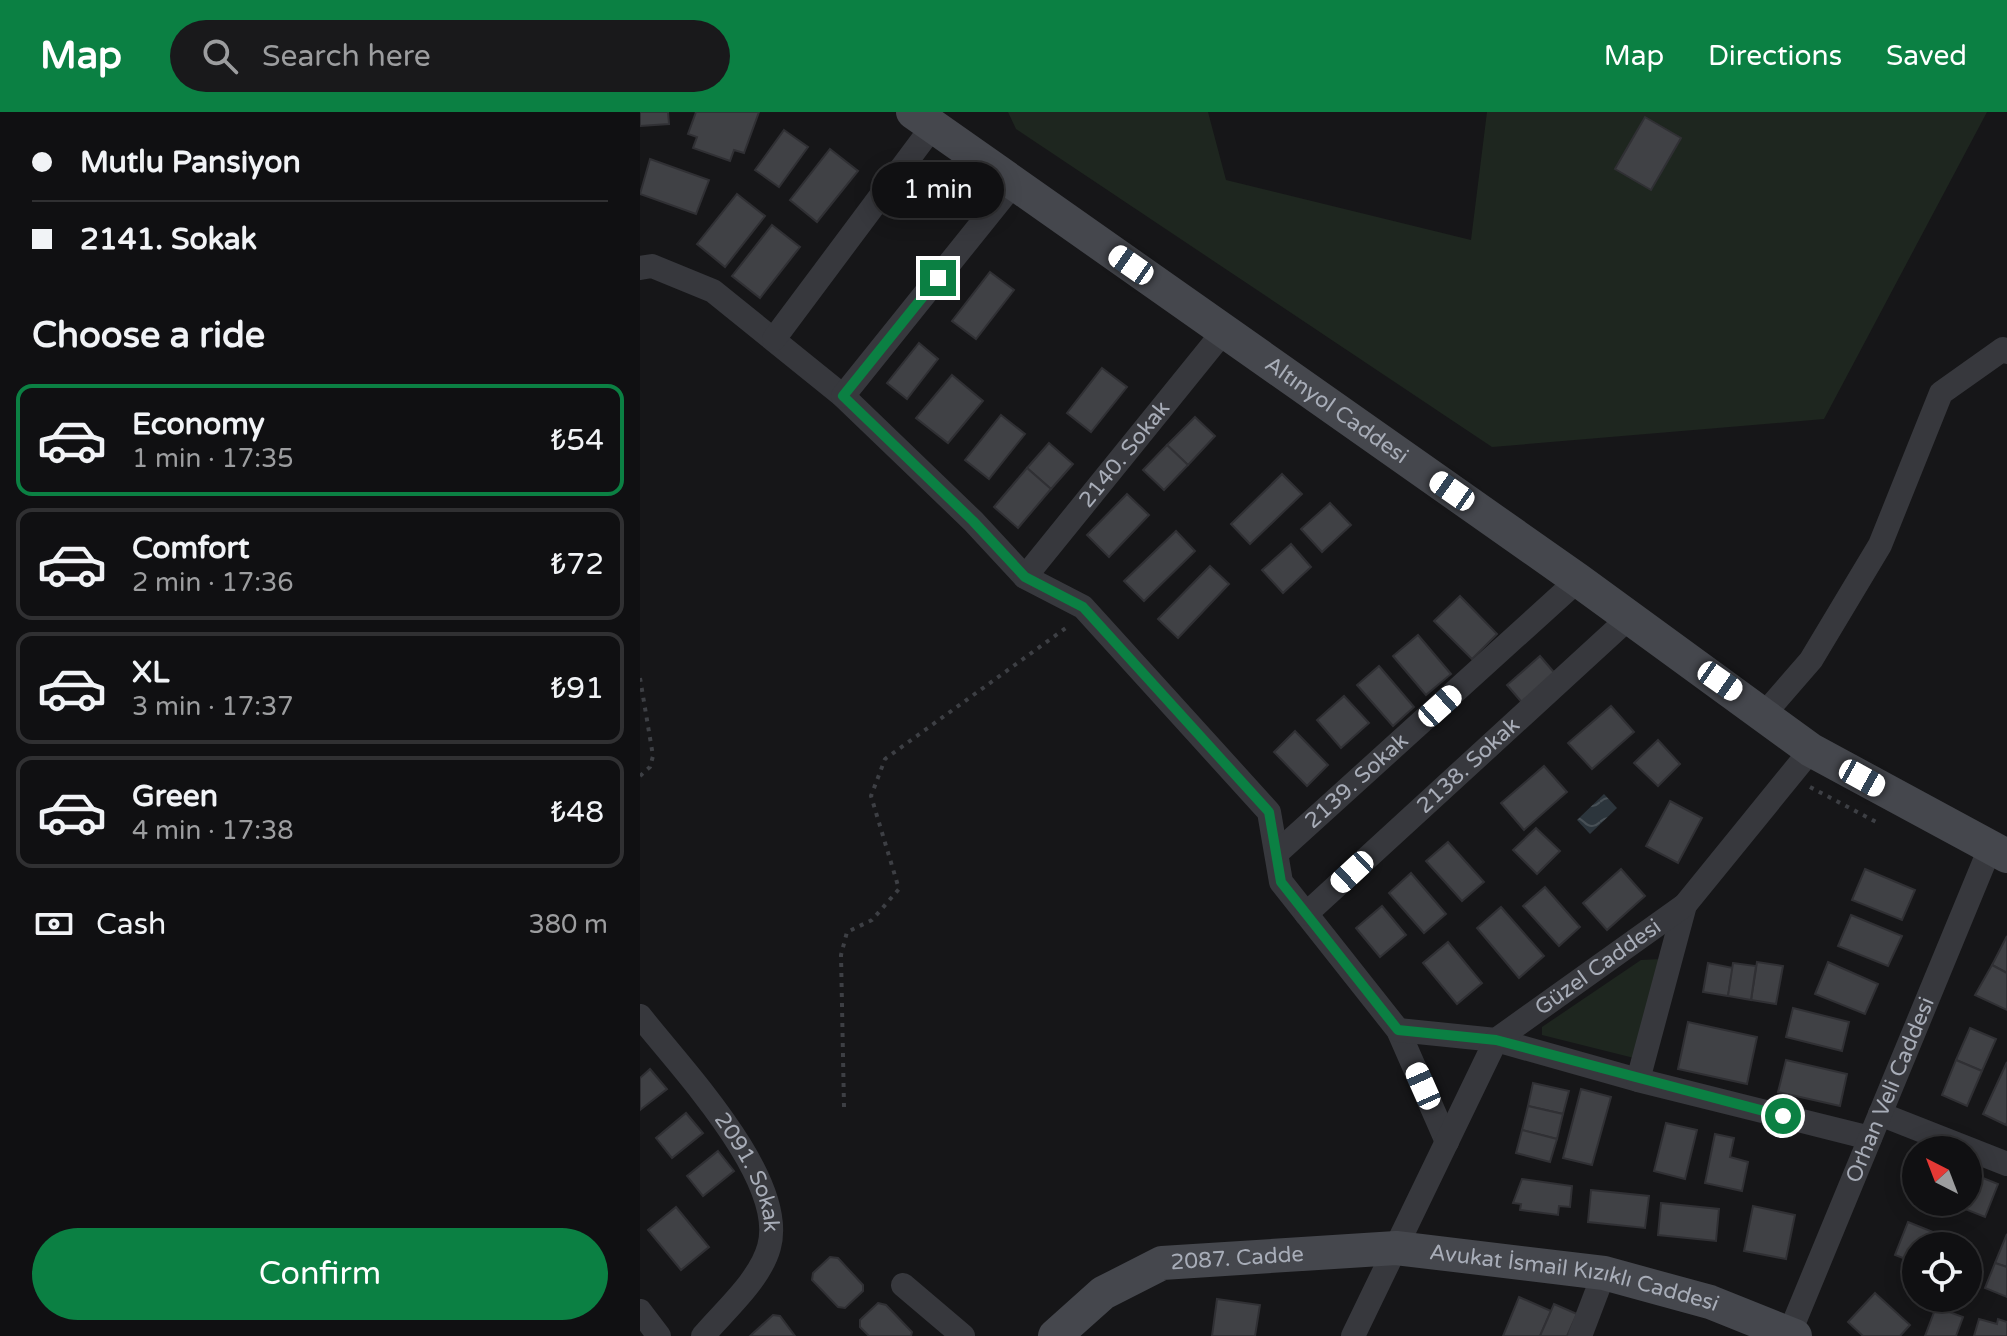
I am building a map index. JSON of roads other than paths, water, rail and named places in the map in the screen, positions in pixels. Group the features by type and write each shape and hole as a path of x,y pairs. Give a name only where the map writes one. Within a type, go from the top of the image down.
{"main road":[{"name":"Altınyol Caddesi","path":"923,119 1578,580 1765,713 1811,750 1998,852"},
{"name":"Avukat İsmail Kızıklı Caddesi","path":"1396,1248 1604,1273 1710,1302 1792,1334"},
{"name":"2087. Cadde","path":"1055,1336 1103,1293 1162,1263 1396,1248"}],"street":[{"path":"774,339 923,119"},
{"path":"843,396 1014,183"},
{"path":"640,268 652,266 713,291 843,396 973,521 1025,577 1088,612 1269,812 1281,882 1398,1030 1447,1142"},
{"name":"2140. Sokak","path":"1025,577 1224,331"},
{"path":"1765,713 1811,660 1880,545 1941,393 2006,349"},
{"name":"2139. Sokak","path":"1278,852 1578,580"},
{"name":"2138. Sokak","path":"1306,914 1630,617"},
{"name":"Güzel Caddesi","path":"1353,1336 1496,1040 1685,905 1811,750"},
{"name":"Orhan Veli Caddesi","path":"1792,1334 1880,1114 1998,852"},
{"path":"1638,1080 1685,905"},
{"name":"2091. Sokak","path":"640,1016 744,1149 761,1184 769,1217 769,1246 755,1274 703,1336"},
{"path":"1398,1030 1496,1040 1638,1080 1870,1138"},
{"path":"1880,1114 2007,1164"},
{"path":"1580,1336 1604,1273"},
{"path":"903,1285 963,1336"},
{"path":"640,1311 659,1336"}],"water":[{"path":"1604,794 1617,808 1590,834 1577,820"}]}
